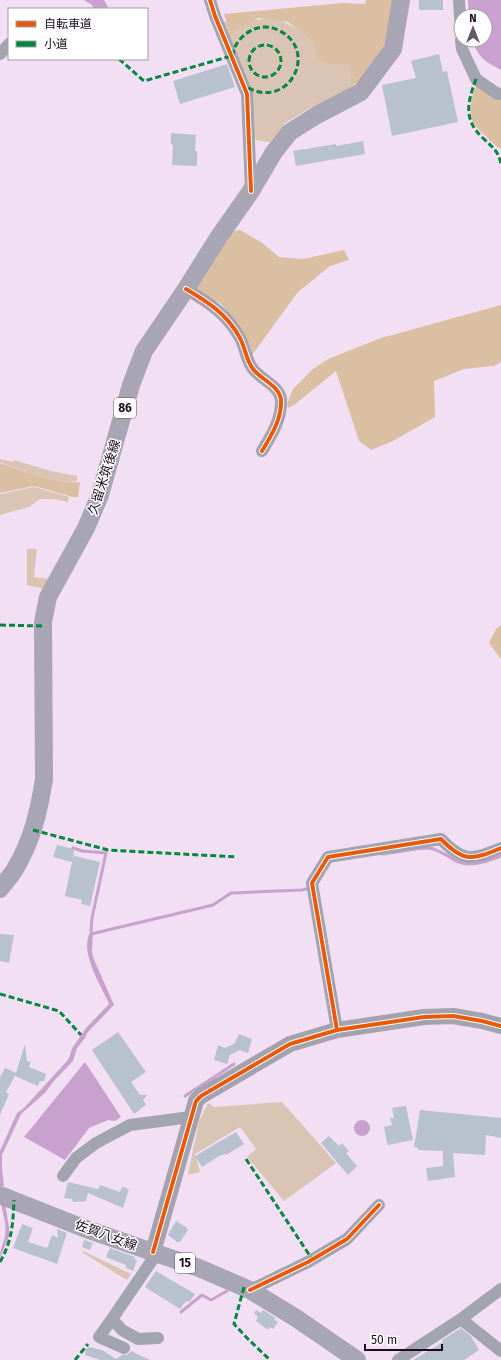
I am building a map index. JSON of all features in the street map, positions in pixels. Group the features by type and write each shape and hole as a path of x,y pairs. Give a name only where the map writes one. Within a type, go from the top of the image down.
{"main road":[{"name":"久留米筑後線","path":"0,889 15,870 29,844 41,802 44,779 43,622 48,597 86,528 100,495 131,385 144,350 251,191 274,152 290,132 317,115 361,92 393,49 401,0"},
{"name":"佐賀八女線","path":"0,1195 86,1229 200,1268 250,1290 296,1318 357,1360"}],"street":[{"path":"210,0 214,16 247,94 251,191"},
{"path":"0,54 8,45"},
{"path":"462,48 476,80 496,93 501,94"},
{"path":"186,289 208,302 230,322 240,338 253,369 274,388 281,398 280,414 272,434 262,451"},
{"path":"337,1030 312,883 328,857 441,839 450,849 463,857 481,856 501,848"},
{"path":"124,1348 99,1336 112,1319 155,1252 196,1101 201,1096 290,1044 337,1030 424,1017 453,1016 501,1026"},
{"path":"63,1176 76,1158 96,1143 130,1125 192,1117"},
{"path":"250,1290 308,1262 347,1239 379,1205"},
{"path":"398,1360 461,1319 501,1289"},
{"path":"112,1319 122,1330 138,1339 158,1338"},
{"path":"461,1319 501,1351"}],"shaded area":[{"path":"84,0 104,0 108,8 94,8 92,5"},
{"path":"366,0 395,0 385,53 363,78 352,86 350,64 330,64 320,62 313,41 288,22 258,18 230,34 224,14 342,3 365,4"},
{"path":"468,0 501,0 501,70 487,62 479,55 476,48 493,48 493,8 468,8"},
{"path":"276,18 315,38 323,63 350,61 353,86 331,100 312,107 285,123 274,143 256,140 252,132 222,22"},
{"path":"478,85 501,98 501,149 493,144 479,130 472,120 470,112 471,103 476,86"},
{"path":"240,230 261,242 279,257 303,259 344,250 349,260 330,266 298,292 252,355 242,330 221,304 194,289 229,232"},
{"path":"501,305 501,362 494,366 464,369 434,381 435,417 393,441 371,450 359,441 336,371 294,405 288,408 287,404 293,389 313,369 328,359 381,338"},
{"path":"0,459 13,462 14,460 51,471 77,476 77,481 68,482 48,479 0,462"},
{"path":"0,463 49,479 80,482 78,497 73,497 34,486 0,493"},
{"path":"34,487 69,497 68,502 54,499 40,499 29,507 0,515 0,494"},
{"path":"27,549 37,549 34,577 50,579 44,589 27,585"},
{"path":"501,625 501,659 489,643 496,629"},
{"path":"91,931 93,931 93,957 114,1005 87,1033 77,1048 73,1061 53,1082 45,1093 21,1114 2,1155 4,1186 0,1186 0,1151 17,1113 23,1109 67,1061 72,1048 86,1028 109,1004 96,978 89,958 87,948"},
{"path":"85,1062 121,1117 115,1121 108,1120 89,1128 65,1160 24,1137"},
{"path":"282,1102 336,1163 284,1201 247,1157 256,1149 240,1127 195,1154 200,1172 188,1175 199,1121 208,1103 214,1107"},
{"path":"359,1120 365,1120 370,1125 368,1134 365,1136 359,1136 354,1131 354,1125"},
{"path":"1,1204 5,1204 9,1236 0,1258 6,1228"},
{"path":"83,1251 131,1274 127,1280 83,1253"}],"building":[{"path":"419,0 443,0 443,10 419,10"},
{"path":"439,54 443,72 447,71 458,122 392,136 382,85 416,78 411,61"},
{"path":"227,64 235,87 180,104 173,81"},
{"path":"171,133 196,135 195,151 197,151 197,166 172,165 173,145 171,144"},
{"path":"363,141 365,154 296,166 293,151"},
{"path":"57,845 74,849 73,860 74,856 100,862 90,906 81,904 82,900 65,896 72,862 53,857"},
{"path":"0,934 14,935 9,963 0,961"},
{"path":"118,1032 146,1072 131,1082 140,1095 147,1095 143,1100 146,1105 134,1114 92,1050"},
{"path":"239,1034 252,1039 248,1053 240,1050 230,1055 227,1064 214,1060 218,1045 225,1048 235,1043"},
{"path":"25,1044 27,1061 31,1062 29,1067 46,1074 44,1081 40,1081 38,1086 15,1076 6,1092 9,1094 0,1115 0,1077 5,1068 16,1073"},
{"path":"406,1106 413,1140 388,1145 384,1127 392,1125 390,1118 394,1118 392,1108"},
{"path":"420,1110 501,1118 501,1138 486,1135 485,1155 453,1153 455,1177 428,1181 426,1168 443,1166 443,1151 418,1150 418,1148 414,1147"},
{"path":"236,1132 244,1144 226,1155 219,1156 202,1167 195,1156"},
{"path":"329,1136 339,1146 342,1143 349,1151 346,1153 357,1166 348,1175 321,1143"},
{"path":"68,1182 98,1189 100,1185 120,1192 122,1187 129,1189 123,1208 88,1193 86,1201 73,1202 72,1199 64,1198"},
{"path":"176,1221 188,1230 180,1242 177,1242 168,1235"},
{"path":"22,1224 33,1228 28,1242 47,1248 52,1235 58,1238 57,1229 67,1233 57,1264 13,1248"},
{"path":"84,1240 93,1243 90,1250 82,1247"},
{"path":"110,1248 135,1257 134,1259 137,1260 133,1271 126,1268 126,1265 106,1257"},
{"path":"156,1271 195,1294 190,1301 185,1302 180,1309 145,1287"},
{"path":"256,1310 261,1313 263,1310 276,1318 274,1320 278,1322 273,1329 270,1327 268,1330 256,1321 258,1317 254,1313"},
{"path":"461,1328 471,1336 479,1350 464,1360 413,1360 443,1342 442,1340"},
{"path":"89,1347 102,1350 116,1359 122,1355 128,1354 131,1351 150,1360 100,1360 85,1355 86,1349"}],"waterway":[{"path":"73,848 82,851 106,853 92,918 91,931"},
{"path":"382,854 428,848 439,851 456,861 467,864 478,863 501,856"},
{"path":"91,934 213,905 231,893 302,890 310,888"},
{"path":"185,1096 234,1064"},
{"path":"181,1312 202,1295 211,1300 227,1291"}],"marked path":[{"path":"233,56 236,44 252,30 262,27 278,30 291,39 297,51 298,64 294,76 286,85 274,91 261,92 245,86"},
{"path":"262,45 268,45 278,52 281,61 280,67 274,74 268,77 262,77 252,70 249,64 249,58 256,48 262,45"},
{"path":"120,60 144,81 231,56"},
{"path":"476,79 470,96 470,118 477,132 497,152 501,164"},
{"path":"0,625 43,626"},
{"path":"33,830 108,850 237,857"},
{"path":"0,994 59,1011 81,1035"},
{"path":"246,1159 312,1259"},
{"path":"0,1262 7,1247 11,1232 14,1200"},
{"path":"244,1287 234,1324 270,1360"},
{"path":"75,1360 88,1344"}],"cycle path":[{"path":"210,0 215,16 247,94 251,191"},
{"path":"186,289 223,315 240,338 253,369 274,387 280,395 281,407 278,421 262,451"},
{"path":"337,1030 312,883 328,857 441,839 462,856 475,857 501,848"},
{"path":"153,1252 196,1101 201,1096 290,1044 337,1030 424,1017 453,1016 501,1026"},
{"path":"250,1290 308,1262 347,1239 379,1205"}]}
